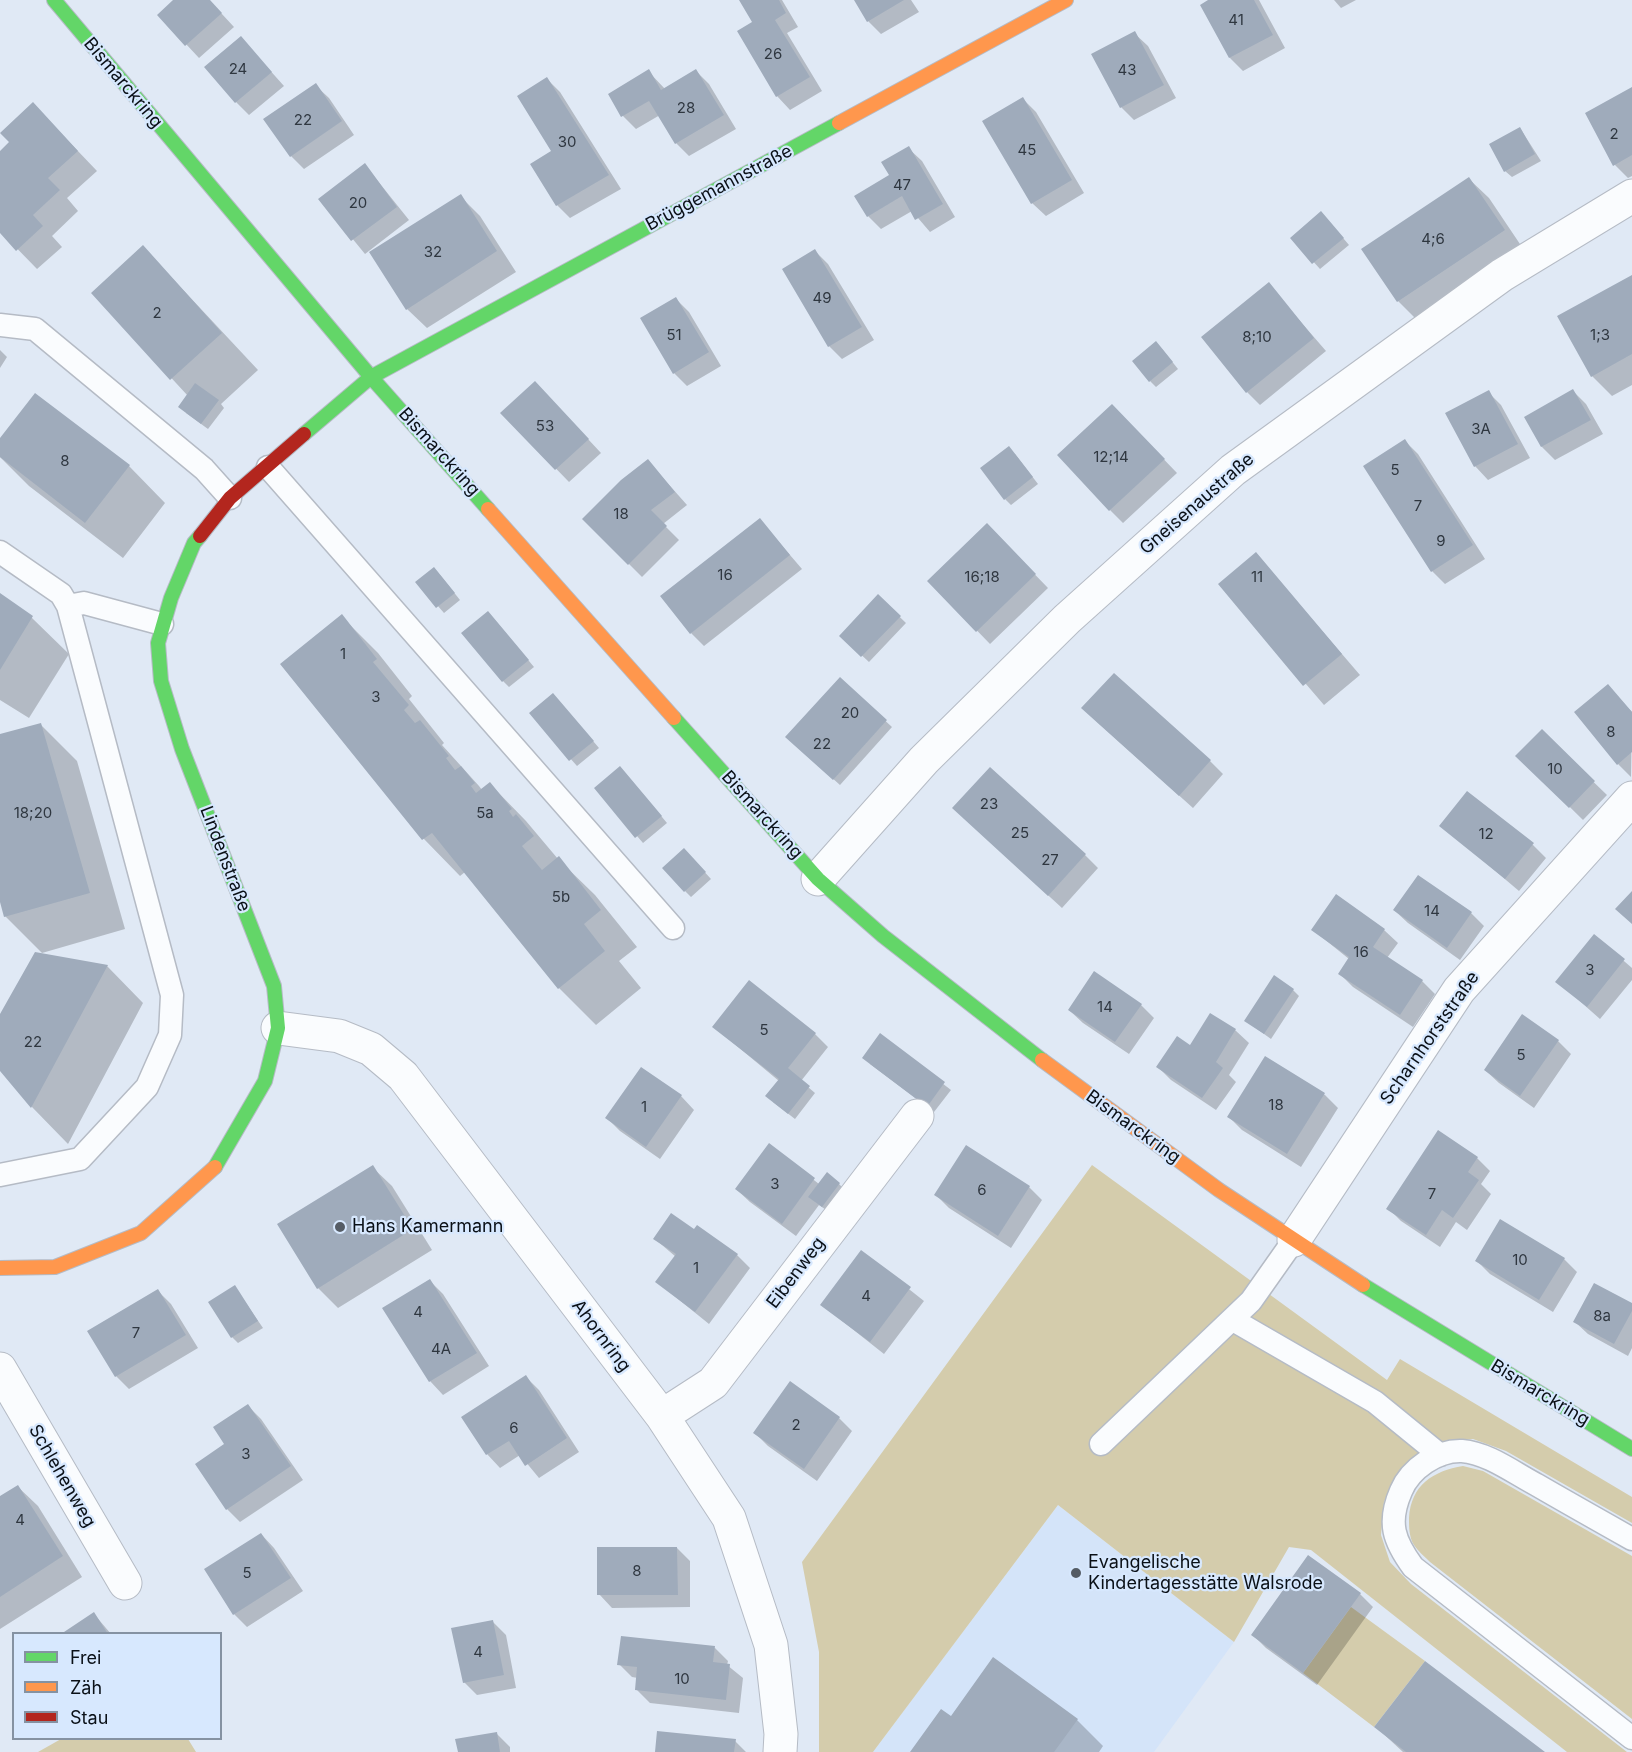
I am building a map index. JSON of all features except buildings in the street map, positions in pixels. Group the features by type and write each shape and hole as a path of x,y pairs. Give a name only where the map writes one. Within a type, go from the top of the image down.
{"street":[{"name":"Bismarckring","path":"54,0 371,376 818,879 883,936 997,1026 1219,1190 1361,1284 1632,1449"},
{"name":"Brüggemannstraße","path":"371,376 1066,0"},
{"name":"Gneisenaustraße","path":"818,879 924,760 1058,627 1233,470 1502,275 1632,196"},
{"name":"Lindenstraße","path":"0,1268 55,1267 141,1233 215,1167 265,1081 278,1028 274,986 182,749 161,681 158,643 162,624 194,543 230,498 371,376"},
{"name":"Scharnhorststraße","path":"1294,1240 1459,990 1632,798"},
{"name":"Ahornring","path":"278,1028 339,1036 371,1049 403,1076 662,1416 729,1518 771,1645 781,1734 780,1752"},
{"name":"Eibenweg","path":"662,1416 713,1383 916,1116"},
{"name":"Schlehenweg","path":"0,1369 125,1583"}],"lane":[{"path":"0,325 35,329 204,469 230,498"},
{"path":"268,467 673,928"},
{"path":"0,552 61,594 68,606 172,995 170,1035 147,1087 80,1159 0,1175"},
{"path":"68,606 84,603 162,624"},
{"path":"1101,1444 1156,1389 1233,1320 1263,1287 1294,1240"},
{"path":"1233,1320 1375,1402 1440,1455"},
{"path":"1632,1539 1494,1461 1462,1451 1440,1455 1426,1461 1405,1481 1396,1502 1393,1531 1398,1547 1413,1567 1632,1738"}],"shaded area":[{"path":"1092,1165 1387,1380 1400,1359 1632,1497 1632,1523 1506,1451 1473,1439 1441,1442 1414,1456 1395,1477 1384,1502 1381,1535 1390,1562 1411,1584 1627,1752 1567,1752 1311,1550 1289,1547 1234,1642 1058,1505 873,1752 819,1752 819,1652 802,1562"},
{"path":"1463,1466 1483,1471 1632,1556 1632,1719 1430,1562 1414,1545 1410,1535 1409,1518 1414,1497 1419,1488 1433,1476"},
{"name":"Evangelische Kindertagesstätte Walsrode","path":"1058,1505 1234,1642 1154,1752 873,1752"},
{"path":"1351,1607 1425,1661 1374,1727 1303,1673"},
{"path":"59,1740 189,1740 196,1752 38,1752"}],"traffic: fast":[{"path":"54,0 371,377 488,509"},
{"path":"304,434 371,377 839,123"},
{"path":"200,536 194,543 171,598 158,643 161,681 182,749 274,986 278,1028 265,1081 215,1167"},
{"path":"674,718 818,879 883,936 1042,1060"},
{"path":"1363,1285 1632,1449"}],"traffic: slow":[{"path":"839,123 1066,0"},
{"path":"488,509 674,718"},
{"path":"1042,1060 1219,1190 1363,1285"},
{"path":"0,1268 55,1267 141,1233 215,1167"}],"traffic: jam":[{"path":"200,536 230,498 304,434"}],"place":[{"name":"Hans Kamermann","path":"340,1227"},
{"name":"Evangelische Kindertagesstätte Walsrode","path":"1076,1573"}]}
